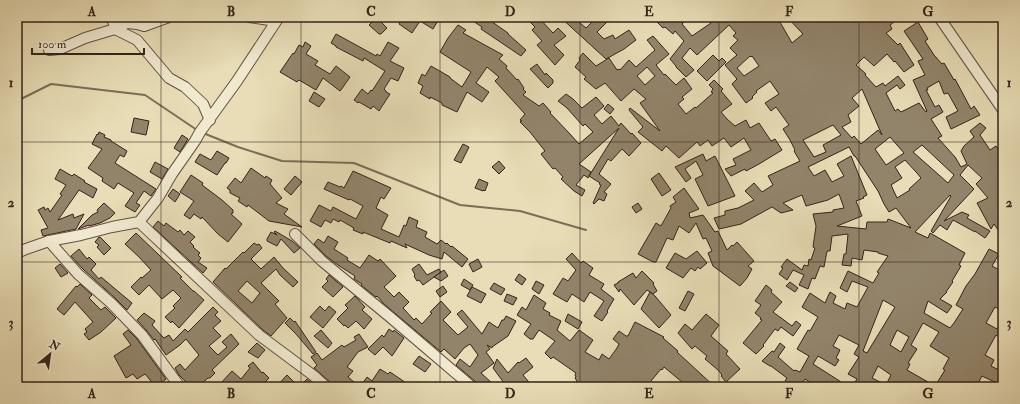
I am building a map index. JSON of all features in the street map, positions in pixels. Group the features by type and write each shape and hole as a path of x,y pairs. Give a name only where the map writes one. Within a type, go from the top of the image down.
{"street":[{"path":"110,17 114,23 115,29"},
{"path":"49,50 60,49 86,38 115,29 127,23 144,26 169,17"},
{"path":"17,253 49,242 139,222 158,198 172,174 237,81 277,19 249,17"},
{"path":"939,17 1003,110"},
{"path":"115,29 137,40 169,78 185,87 203,104 210,120"},
{"path":"139,222 259,336 314,376 326,387"},
{"path":"295,234 322,262 396,322 472,387"},
{"path":"49,242 78,274 111,303 142,335 180,387"}],"building":[{"path":"365,17 376,17 387,28 379,34 369,25 372,22"},
{"path":"403,17 440,17 433,29 420,21 412,33 399,24"},
{"path":"467,17 485,17 508,33 526,50 521,56 481,29 482,27"},
{"path":"525,17 538,17 553,33 558,28 566,36 554,45 564,55 555,65 537,45 542,41 532,30 535,27"},
{"path":"560,17 573,17 586,28 597,17 602,17 607,22 597,32 604,39 613,35 615,39 629,30 636,40 606,59"},
{"path":"652,17 687,17 682,24 692,36 711,23 707,17 777,17 792,43 803,34 787,17 901,17 890,25 892,29 886,33 898,45 900,43 914,65 904,72 887,54 874,66 864,57 856,65 866,74 865,75 876,87 883,83 885,86 898,76 905,85 900,89 897,85 886,93 895,111 898,109 901,112 919,103 926,112 927,111 913,80 925,75 918,61 923,59 904,31 918,22 928,39 925,41 934,55 942,64 944,63 954,80 955,79 971,109 974,106 980,115 951,129 946,117 958,111 948,93 944,94 939,81 926,90 935,107 939,105 943,112 931,119 942,136 938,138 955,157 961,167 967,164 961,151 964,146 974,137 970,131 980,123 986,128 980,135 990,150 996,146 1003,156 1003,207 999,209 1003,214 1003,237 994,224 991,229 977,203 988,198 976,184 982,178 968,165 960,175 974,189 944,221 962,212 969,215 967,218 990,231 985,238 953,220 947,230 940,225 933,233 931,231 951,196 950,195 915,232 928,238 930,233 965,253 959,265 961,266 952,281 953,282 947,292 940,299 952,306 947,313 928,301 924,313 950,328 963,309 956,305 989,249 999,254 992,266 1003,272 1003,311 995,307 986,323 997,329 1003,318 1003,334 1001,338 996,335 985,355 994,360 991,366 1003,372 1003,386 982,376 976,387 852,387 857,379 848,374 859,357 854,354 859,345 839,335 833,346 840,350 836,358 839,360 835,366 818,356 813,364 849,387 814,387 815,385 805,379 800,387 794,387 785,381 787,378 762,361 772,351 774,352 780,343 785,347 778,357 794,371 800,372 809,356 797,349 808,330 810,331 818,317 802,307 810,293 825,303 830,292 836,296 833,303 845,309 847,303 857,307 868,287 852,281 847,292 840,288 848,271 873,283 879,273 877,272 888,256 878,252 864,250 862,260 852,258 851,266 842,265 844,254 846,254 848,234 832,236 830,251 827,251 824,267 820,266 815,279 812,278 808,289 799,285 804,275 793,270 787,280 779,274 783,268 781,267 787,259 802,270 804,265 808,266 809,259 811,260 815,248 813,247 816,226 813,214 833,212 833,210 844,208 839,194 828,200 806,206 802,195 783,203 793,210 781,213 772,207 741,224 719,229 714,218 725,215 725,211 738,208 754,200 745,191 754,183 762,192 773,185 768,176 800,161 783,129 789,125 776,107 771,111 765,103 779,94 770,81 756,91 757,92 752,97 753,98 746,103 732,84 737,79 725,65 737,55 730,48 738,40 733,36 736,33 729,25 697,55 690,48 682,58 694,70 686,77 670,59 684,41 675,31 673,34 665,27 663,28","holes":["750,56 752,56 759,66 744,76 737,68","862,89 882,135 878,130 861,144 854,136 852,138 842,127 851,122 848,115 859,106 852,98","833,125 841,135 823,145 826,152 814,157 803,140","890,137 904,153 886,165 875,149","922,145 954,175 948,183 913,152","849,147 878,191 889,212 896,208 911,228 888,219 887,222 867,222 866,229 837,226 862,216 856,201 867,195 851,156 837,164 844,176 832,182 825,170 814,176 808,167","905,160 921,178 909,189 910,190 897,198 891,185 902,178 895,167","883,300 895,307 867,353 863,351","923,323 939,332 930,346 949,358 943,369 945,370 935,386 907,370 910,364 908,363 917,349 911,345","897,330 909,337 901,352 890,345","878,366 891,375 886,385 872,378"]},
{"path":"458,25 466,30 463,33 503,55 499,59 507,66 506,68 517,80 518,79 524,88 523,89 526,92 523,95 539,106 543,103 551,112 550,113 579,144 593,132 585,124 583,126 567,108 558,101 566,94 582,108 596,97 604,106 594,115 602,124 611,116 619,126 621,123 641,143 629,156 622,149 611,161 608,159 599,174 611,184 604,192 607,194 604,201 599,199 594,204 593,203 601,185 589,176 588,178 584,175 576,185 585,190 582,196 561,179 563,177 555,168 553,169 541,154 545,151 520,122 525,114 495,81 499,77 487,67 476,83 489,92 482,102 467,92 457,112 420,93 423,86 418,83 422,74 425,76 431,66 450,77 462,87 471,72 440,52","holes":["619,128 589,176 591,172 579,164"]},
{"path":"336,34 376,56 377,54 380,56 388,42 399,48 390,61 404,68 398,81 391,78 384,89 390,94 379,111 373,106 371,109 354,100 362,89 368,94 371,90 372,91 385,71 364,58 363,61 336,47 331,43"},
{"path":"653,36 669,54 656,65 664,75 665,74 676,85 684,78 692,89 682,97 684,99 678,104 686,114 695,107 696,108 713,93 711,92 713,89 709,85 714,80 723,89 721,91 732,104 721,112 727,119 735,126 746,120 750,128 759,123 771,141 775,139 782,150 746,171 745,169 731,176 725,169 736,165 733,159 751,150 744,138 731,147 724,138 712,146 708,140 700,146 697,142 679,158 666,146 662,151 638,132 643,127 629,110 630,108 660,131 640,103 646,99 634,89 621,101 605,83 596,89 584,79 586,77 575,67 583,53 596,66 609,58 617,70 620,70 629,60 636,67 655,50 647,40","holes":["647,67 655,76 645,85 637,76"]},
{"path":"305,42 311,46 306,54 318,61 315,65 330,74 336,66 350,77 340,91 323,78 316,90 299,80 297,82 280,72 299,45 303,47"},
{"path":"713,55 719,61 722,58 726,62 707,81 697,71"},
{"path":"537,64 545,75 546,73 553,80 553,83 548,88 530,69"},
{"path":"314,92 325,99 319,107 309,101"},
{"path":"608,104 614,109 610,114 604,109"},
{"path":"134,118 149,121 146,135 131,132"},
{"path":"99,132 105,135 104,137 127,151 124,157 120,155 115,163 156,189 151,196 144,191 136,203 140,205 135,212 125,206 134,193 118,183 114,189 102,181 103,178 88,168 102,149 92,144"},
{"path":"182,135 188,139 180,152 174,148"},
{"path":"463,144 469,147 461,163 454,160"},
{"path":"217,151 229,158 217,175 195,162 200,154 211,160"},
{"path":"703,154 706,161 715,156 735,196 708,206 695,179 703,175 696,161 685,169 691,178 686,182 675,167"},
{"path":"499,161 505,168 499,174 492,167"},
{"path":"155,162 168,169 162,179 150,172"},
{"path":"251,168 265,178 266,176 272,180 270,184 282,198 276,203 288,209 284,214 302,227 269,221 248,205 247,207 238,201 240,198 230,193 230,190 227,188 235,178 241,183"},
{"path":"60,169 72,176 74,174 85,181 84,182 97,189 93,198 79,190 58,220 73,214 74,218 84,214 76,229 43,236 41,230 48,228 38,210 44,207 45,210 48,208 50,212 62,195 60,194 66,185 55,179"},
{"path":"353,171 391,188 384,199 381,197 376,208 388,215 381,229 399,237 404,225 406,226 409,217 418,221 416,227 427,232 425,237 437,244 441,240 446,244 447,243 468,259 462,267 444,252 442,259 405,244 407,248 363,232 363,234 353,230 354,228 340,220 339,222 333,219 331,223 325,220 321,227 310,221 319,205 331,211 333,207 356,219 363,206 350,199 349,200 324,189 328,182 344,188"},
{"path":"659,173 671,190 662,196 651,179"},
{"path":"191,175 203,183 202,185 233,210 233,213 231,214 242,224 228,242 202,217 201,219 194,214 190,219 184,215 194,201 180,192"},
{"path":"295,176 302,182 291,195 284,189"},
{"path":"479,179 488,183 485,191 475,188"},
{"path":"684,188 699,209 689,213 690,218 703,215 715,232 718,231 727,250 737,242 754,261 748,266 752,269 740,286 713,266 708,253 712,251 706,238 703,239 696,223 689,233 679,226 673,240 667,238 656,262 653,262 638,254 656,223 661,226 671,208 670,206 676,202 673,197"},
{"path":"173,189 180,194 175,202 168,196"},
{"path":"104,203 115,213 110,218 100,223 78,229 92,215 98,212 97,210"},
{"path":"638,203 642,209 636,213 632,207"},
{"path":"158,221 164,226 166,223 178,232 180,230 184,235 188,231 195,237 190,242 200,253 198,255 201,258 198,262 207,268 203,273 153,227"},
{"path":"275,231 292,241 300,248 294,253 281,239 277,246 267,241 271,232 277,235 274,232"},
{"path":"136,233 182,277 180,278 193,291 204,300 179,328 165,317 175,308 173,306 181,298 173,290 162,299 149,285 139,295 131,287 151,270 125,244"},
{"path":"328,236 338,242 334,249 348,258 347,260 360,268 369,255 378,261 380,259 396,276 384,287 394,297 399,292 409,302 403,308 414,320 416,318 422,324 432,313 430,312 441,301 451,312 443,320 458,335 468,327 457,314 462,310 482,334 489,322 498,328 506,316 516,321 508,336 492,348 487,345 490,349 486,352 494,363 481,373 493,384 490,387 479,387 476,382 456,365 460,359 470,367 478,355 470,344 464,348 455,359 444,349 441,352 384,304 377,296 376,297 354,279 355,276 326,256 314,244 318,239 324,243"},
{"path":"99,237 111,248 104,255 97,247 99,245 95,242"},
{"path":"254,243 257,245 259,244 262,248 251,259 261,269 274,257 298,282 293,287 280,275 276,269 261,283 279,301 275,304 287,318 271,336 213,282 225,268 226,269 243,252 244,253","holes":["247,281 260,293 252,303 238,291"]},
{"path":"79,249 87,259 89,257 96,264 91,270 99,279 101,277 132,303 127,310 71,256"},
{"path":"697,251 707,263 700,269 698,267 695,271 691,268 683,278 666,268 675,253 686,259"},
{"path":"572,253 581,263 583,261 593,268 589,275 604,284 601,289 614,299 602,321 594,316 604,301 590,292 584,302 572,294 567,302 553,294 563,278 568,281 576,270 566,259"},
{"path":"478,259 482,267 473,272 469,264"},
{"path":"60,264 68,273 61,277 55,268"},
{"path":"419,264 427,275 439,269 441,272 423,285 419,280 417,281 412,269"},
{"path":"444,270 448,276 441,281 434,277"},
{"path":"642,271 654,283 653,284 657,291 653,294 647,290 634,305 620,289 619,292 614,285 633,273 636,278"},
{"path":"519,274 526,279 522,285 515,280"},
{"path":"329,275 343,287 333,297 322,287 328,281 326,279"},
{"path":"464,279 473,285 470,290 461,285"},
{"path":"536,281 544,285 539,294 532,289"},
{"path":"790,282 798,288 795,292 786,286"},
{"path":"494,283 505,289 501,295 490,289"},
{"path":"80,284 92,295 89,298 101,310 105,307 116,318 101,332 89,340 84,334 87,332 85,329 93,322 75,302 64,315 57,309 76,286 77,287"},
{"path":"766,285 782,302 773,312 792,326 796,321 801,325 793,336 781,327 778,331 775,329 763,345 764,346 756,354 743,343 762,320 755,313 761,305 755,301"},
{"path":"443,286 447,292 440,297 436,291"},
{"path":"472,287 486,294 481,303 467,296"},
{"path":"688,291 694,294 685,311 679,308"},
{"path":"650,292 671,315 659,328 641,309"},
{"path":"507,294 517,298 513,305 504,301"},
{"path":"534,295 546,303 543,309 550,313 549,315 561,321 557,330 570,341 579,330 593,340 585,352 599,360 602,354 609,359 619,344 613,339 619,331 628,336 635,322 664,337 663,338 678,351 677,352 715,387 688,387 664,367 646,387 598,387 594,384 592,387 572,387 577,381 575,378 576,373 553,357 551,359 545,353 555,341 539,330 533,339 530,339 524,334 531,324 517,315 522,307 526,310"},
{"path":"355,296 365,307 362,310 372,319 364,329 356,321 348,328 337,319 348,308 345,305"},
{"path":"320,306 325,311 329,306 336,312 323,328 310,317"},
{"path":"213,307 218,312 215,315 221,321 213,328 221,336 209,346 218,355 227,347 222,342 231,334 239,344 212,370 215,373 210,378 198,387 191,387 179,375 175,368 180,364 185,370 199,355 186,339 166,355 155,339 154,340 137,320 144,313 155,321 152,325 164,338 169,335 173,341 185,329 188,332"},
{"path":"568,314 582,322 578,329 565,321"},
{"path":"706,314 719,325 711,336 728,351 726,354 740,369 726,382 718,370 705,359 707,356 695,346 692,349 678,333 685,324 692,330"},
{"path":"290,318 294,322 295,321 316,352 313,354 285,323"},
{"path":"389,329 393,332 394,330 404,338 392,356 383,347 375,355 368,349 382,335 384,337"},
{"path":"128,330 137,339 166,379 156,387 145,374 137,379 133,374 126,378 114,356 131,345 123,334"},
{"path":"321,330 332,343 328,348 314,336"},
{"path":"359,334 368,347 358,352 347,367 353,371 348,377 360,387 345,387 342,384 338,387 332,387 330,382 314,368 317,365 311,357 317,353 322,360 342,345 344,347 356,340 354,337"},
{"path":"257,343 265,350 258,358 248,352"},
{"path":"419,356 431,364 425,372 413,364"},
{"path":"526,358 533,367 523,375 533,387 507,387 493,368 497,359 508,373 518,362 519,363"},
{"path":"253,362 262,373 263,372 269,378 260,387 225,387 221,383 232,371 241,379 250,368 248,366"},
{"path":"380,369 388,374 390,372 412,387 360,387 367,377 372,381"},
{"path":"287,375 299,387 276,387"},
{"path":"307,379 313,384 310,387 299,387"}],"waterway":[{"path":"17,101 51,84 145,95 197,130"},
{"path":"203,133 238,147 282,161 354,163 460,205 520,211 586,230"}]}
